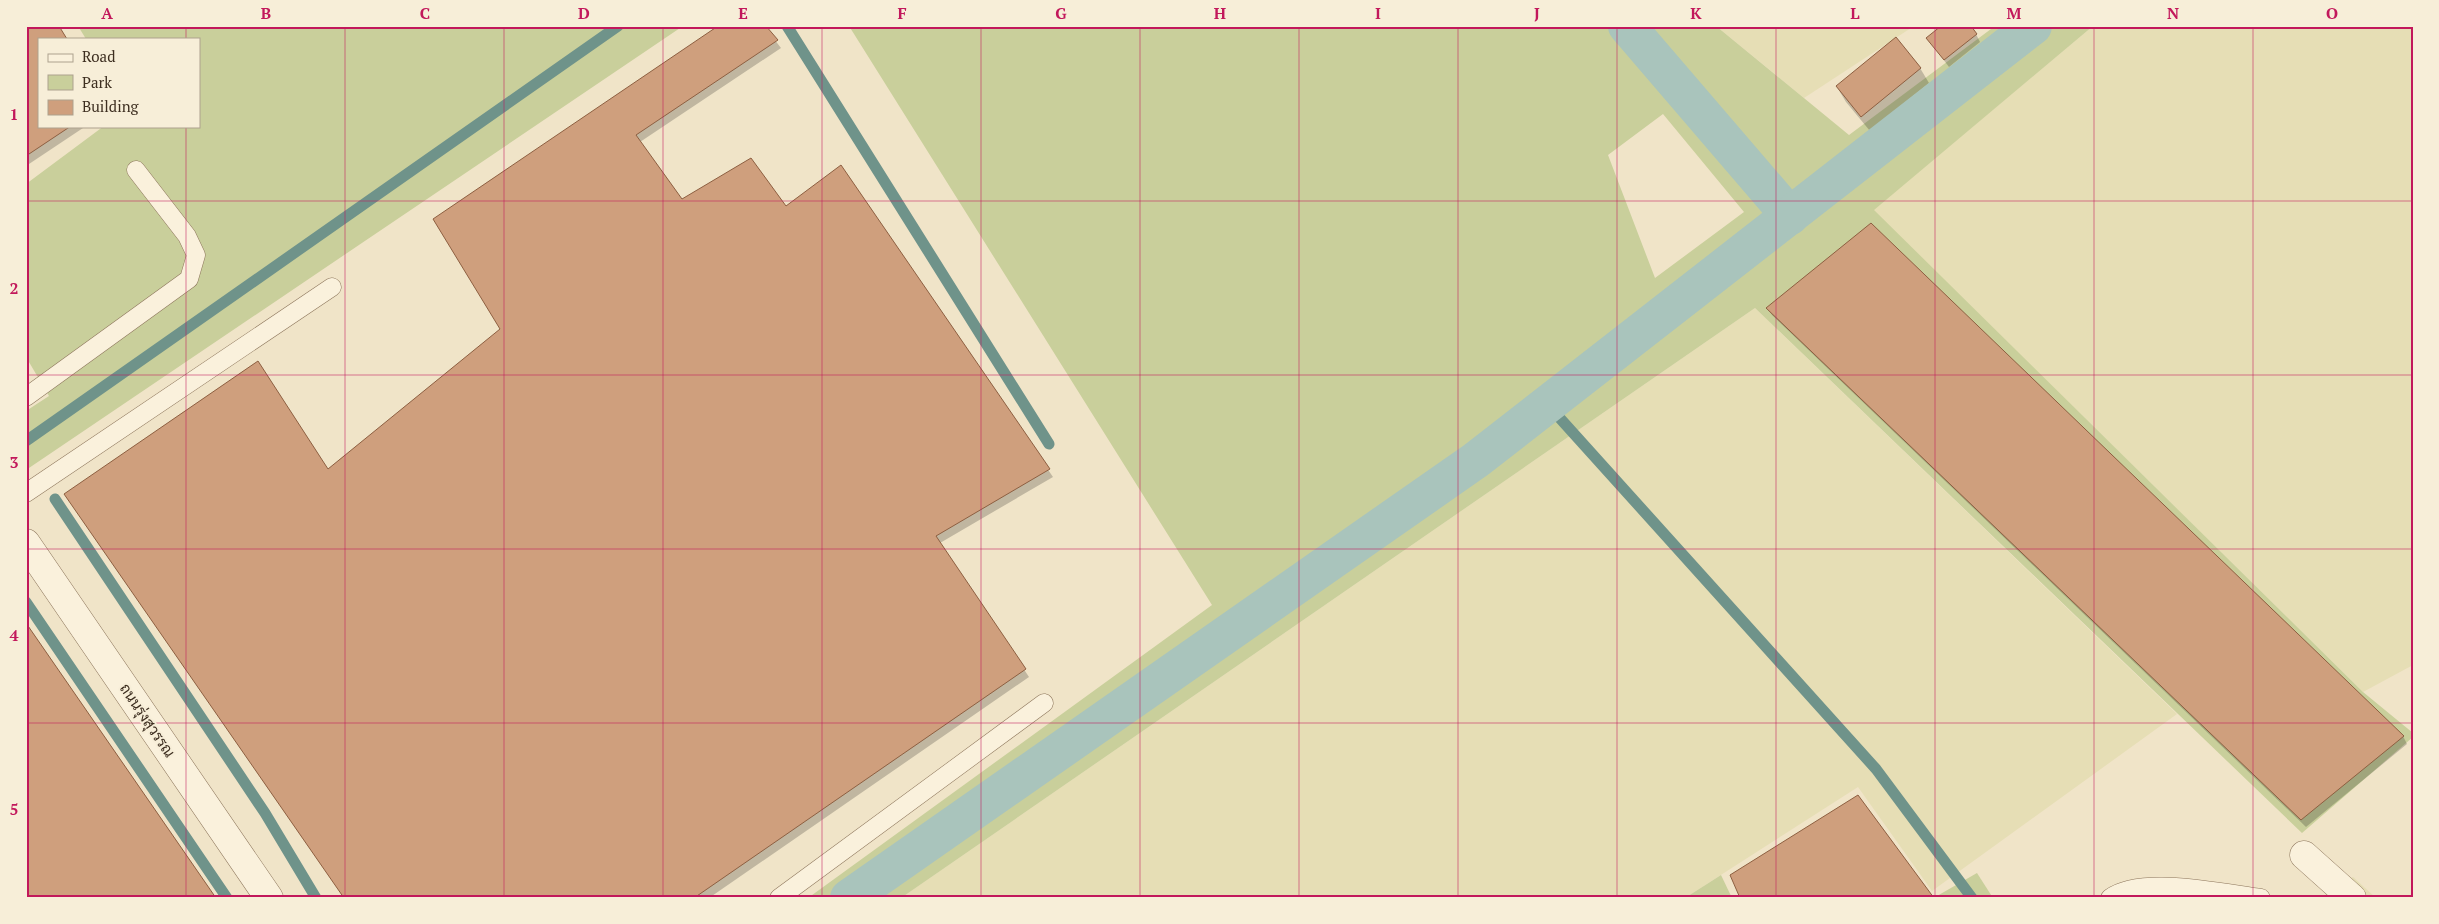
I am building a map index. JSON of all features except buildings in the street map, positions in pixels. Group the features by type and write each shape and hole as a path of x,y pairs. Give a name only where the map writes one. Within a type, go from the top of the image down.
{"street":[{"name":"ถนนรุ่งสุวรรณ","path":"26,543 269,898"},
{"path":"2304,855 2352,898"}],"lane":[{"path":"26,397 189,279 196,255 190,243 136,170"},
{"path":"26,493 332,287"},
{"path":"779,898 1044,703"},
{"path":"2110,898 2118,892 2140,887 2183,888 2261,898"}],"shaded area":[{"path":"1716,26 1914,26 1804,98"},
{"path":"2093,26 2413,26 2413,665 2363,692 1873,210"},
{"path":"1755,308 2177,714 1932,891 1858,787 1685,898 901,898"},
{"path":"2353,877 2376,898 2320,898"}],"green space":[{"path":"78,26 683,26 26,470 26,411 49,396 26,357 26,184 101,128 200,128 200,38 85,38"},
{"path":"849,26 1716,26 1849,135 1995,26 2093,26 1874,210 2363,692 2413,733 2413,737 2302,833 1755,308 901,898 808,898 1212,605","holes":["1663,114 1744,212 1655,278 1608,155"]},
{"path":"1977,873 1993,898 1937,896"},
{"path":"1721,875 1732,898 1685,898"}],"waterway":[{"path":"26,441 618,26"},
{"path":"787,26 1049,444"},
{"path":"1627,26 1790,216"},
{"path":"849,898 1476,460 2033,26"},
{"path":"1548,405 1876,769 1972,898"},
{"path":"55,499 265,813 316,898"},
{"path":"26,602 227,898"}]}
